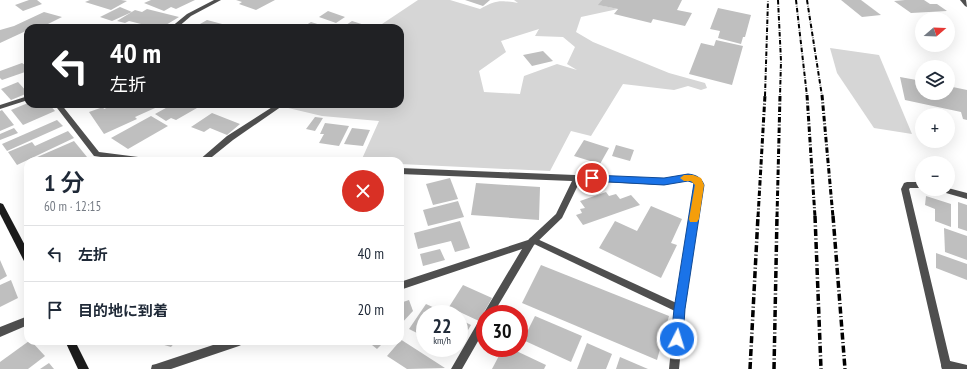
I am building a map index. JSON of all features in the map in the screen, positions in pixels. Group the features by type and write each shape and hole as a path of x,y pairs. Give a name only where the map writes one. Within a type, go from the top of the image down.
{"street":[{"path":"178,24 189,15 218,0"},
{"path":"963,0 967,5"},
{"path":"0,107 24,99"},
{"path":"60,108 97,154 118,157"},
{"path":"207,157 230,138 276,108"},
{"path":"404,171 578,177 664,182 693,178 698,181 699,185 680,309 674,369"},
{"path":"493,305 532,241 559,216 578,177"},
{"path":"915,185 908,185 905,189 947,367 963,369"},
{"path":"955,193 967,196"},
{"path":"0,206 24,252"},
{"path":"404,285 532,241 680,309"},
{"path":"0,332 24,322"},
{"path":"456,369 476,335"},
{"path":"72,345 84,369"},
{"path":"156,369 227,345"}],"shaded area":[{"path":"418,0 450,0 480,9 498,2 506,1 518,3 514,0 602,0 599,5 618,9 581,17 576,32 593,42 669,73 705,83 707,88 701,90 688,86 674,90 623,84 591,136 571,131 550,171 404,164 404,157 363,157 379,121 322,116 288,108 404,108 404,24 382,24","holes":["539,29 535,36 563,37 575,47 567,64 577,70 557,64 524,76 520,94 484,92 479,71 506,52 501,41"]},
{"path":"830,48 879,55 912,134 874,128 837,73"}],"building":[{"path":"29,0 37,0 42,4 23,11 15,5"},
{"path":"90,0 127,1 111,10 85,2"},
{"path":"151,0 195,0 176,9 171,7 164,11 144,3"},
{"path":"236,0 275,0 256,10 239,4 242,2"},
{"path":"465,0 490,0 483,6"},
{"path":"602,0 682,0 677,10 692,13 685,26 653,19 651,23 614,14 618,9 598,5"},
{"path":"841,0 861,0 881,15 862,17"},
{"path":"924,0 930,4 937,4 947,11 911,13 894,1"},
{"path":"120,7 132,12 112,21 100,17"},
{"path":"718,8 751,15 745,37 743,37 741,44 718,38 720,31 710,29"},
{"path":"147,9 179,17 168,24 141,24 129,21 125,23 117,21 135,10 142,12"},
{"path":"328,11 345,17 336,23 319,17"},
{"path":"44,12 62,17 48,24 24,24 24,32 0,43 0,30 14,26"},
{"path":"207,20 222,24 200,24"},
{"path":"352,21 362,24 348,24"},
{"path":"716,40 743,46 732,85 689,74 701,43 714,46"},
{"path":"543,51 553,61 532,66 523,55"},
{"path":"22,63 24,64 24,72 2,80 0,78 0,71"},
{"path":"900,77 915,80 915,100 955,100 955,87 967,90 967,120 963,119 961,112 955,111 955,108 942,108 905,100"},
{"path":"18,82 24,89 24,95 11,100 1,89"},
{"path":"24,105 24,108 52,108 55,111 23,125 11,110"},
{"path":"100,108 155,108 135,117 137,119 104,134 89,112"},
{"path":"166,108 197,108 176,120 171,118 166,121 155,114"},
{"path":"2,110 14,125 0,131 0,111"},
{"path":"212,113 240,124 227,135 210,128 204,132 191,127"},
{"path":"151,116 168,126 128,149 111,138"},
{"path":"315,117 323,118 315,131 306,129"},
{"path":"57,120 63,126 7,151 2,144"},
{"path":"325,123 349,126 339,146 319,143 324,134 320,134"},
{"path":"14,128 18,133 0,140 0,134"},
{"path":"352,128 370,130 363,146 344,144"},
{"path":"68,131 74,138 34,157 24,157 24,162 17,165 8,152 32,142 35,146"},
{"path":"584,140 609,148 600,164 574,156"},
{"path":"74,141 87,157 37,157"},
{"path":"616,145 634,150 630,161 612,156"},
{"path":"450,178 458,199 433,205 426,184"},
{"path":"476,183 540,187 539,220 471,215"},
{"path":"606,192 609,196 616,194 620,199 631,195 640,205 583,225 576,215 582,213 580,209 585,208 580,201"},
{"path":"926,196 951,204 951,227 935,221 935,209 925,205"},
{"path":"458,201 464,217 428,226 423,210"},
{"path":"958,202 967,205 967,231 958,228"},
{"path":"651,206 682,219 671,243 677,245 661,278 599,248 615,221 637,231"},
{"path":"460,221 470,248 455,252 451,241 418,249 414,233"},
{"path":"944,228 967,236 967,260 945,252"},
{"path":"440,249 445,260 423,266 420,254"},
{"path":"936,253 967,264 967,280 936,268"},
{"path":"0,260 7,276 0,280"},
{"path":"541,265 669,316 657,360 522,303"},
{"path":"11,280 18,298 0,307 0,285"},
{"path":"463,285 492,298 488,305 476,305 476,320 468,316 468,305 450,305"},
{"path":"409,300 413,311 404,321 404,302"},
{"path":"535,316 582,336 571,362 528,342 528,330"},
{"path":"416,319 416,332 409,329"},
{"path":"404,342 416,349 416,357 428,357 445,368 407,369 387,356 397,345 404,345"},
{"path":"587,343 612,354 606,369 577,369"},
{"path":"24,345 35,345 45,356 28,369 0,369 0,362"},
{"path":"372,345 381,345 377,349"},
{"path":"528,356 546,365 544,369 492,369 498,357"},
{"path":"620,357 648,369 616,369"},
{"path":"49,363 54,369 40,369"}],"railway":[{"path":"765,96 768,0"},
{"path":"778,0 781,61 780,96"},
{"path":"796,0 807,96"},
{"path":"807,0 822,96"},
{"path":"758,217 765,95"},
{"path":"777,217 780,95"},
{"path":"807,95 815,217"},
{"path":"822,95 833,217"},
{"path":"750,369 758,216"},
{"path":"774,369 777,216"},
{"path":"815,216 821,369"},
{"path":"833,216 845,369"}],"slow traffic":[{"path":"684,178 693,178 698,181 699,185 694,219"}],"route":[{"path":"592,178 664,182 693,178 698,181 699,185 680,309 677,339"}]}
